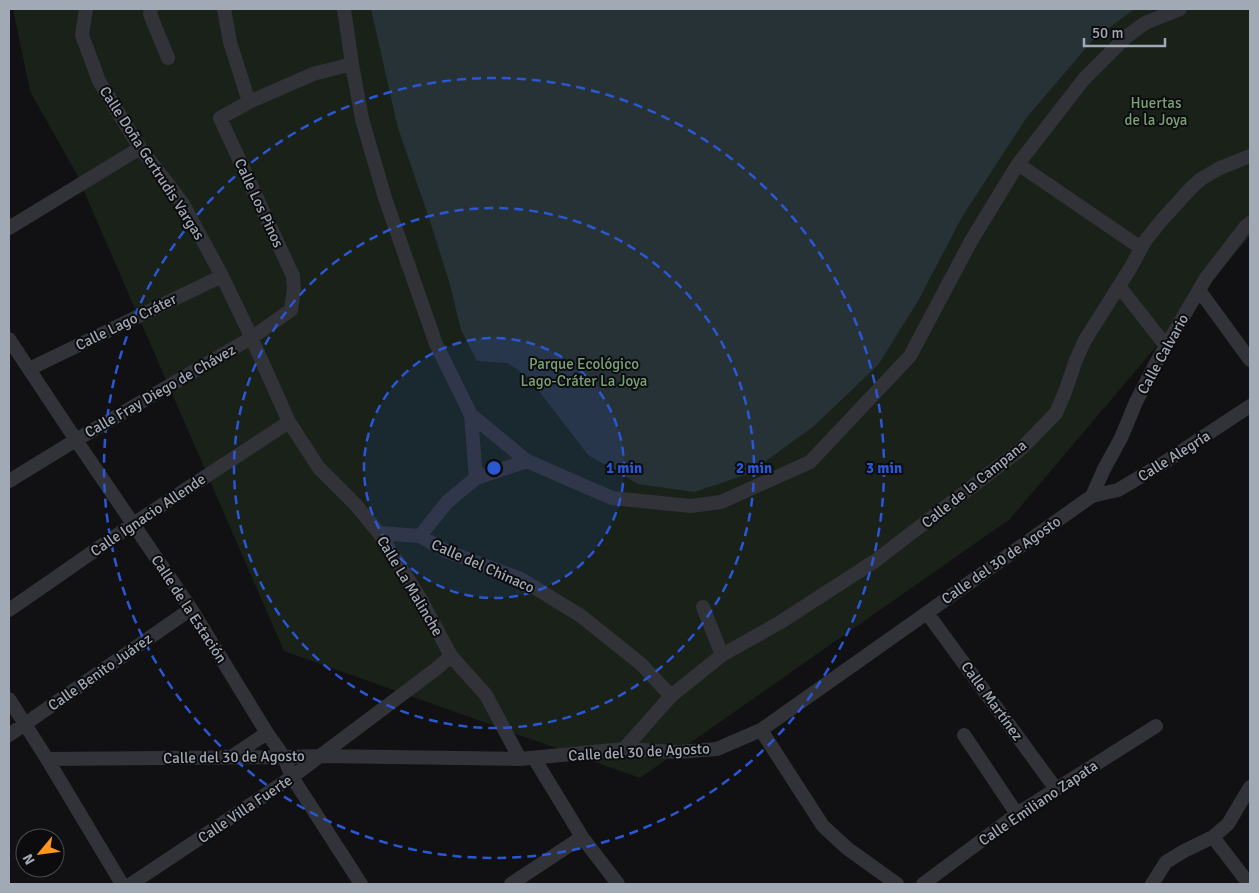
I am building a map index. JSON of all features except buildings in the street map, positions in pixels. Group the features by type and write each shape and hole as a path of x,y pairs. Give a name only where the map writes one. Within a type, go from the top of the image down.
{"street":[{"name":"Calle Doña Gertrudis Vargas","path":"86,9 82,35 99,81 140,148 182,204 222,276 289,422"},
{"path":"150,9 150,14 168,58"},
{"path":"224,9 230,42 249,102 313,74 352,64"},
{"path":"344,9 362,119 385,198 436,344 471,415 476,478"},
{"path":"471,415 527,461 612,498 691,506 720,502 810,462 910,356 971,240 1018,164 1084,79 1126,36 1145,23 1180,9"},
{"name":"Calle Los Pinos","path":"249,102 220,118 293,276 294,289"},
{"path":"9,228 140,148"},
{"name":"Calle de la Campana","path":"624,749 671,696 722,656 779,623 876,561 1021,449 1056,412 1085,340 1145,240 1201,179 1220,168 1250,156"},
{"path":"1018,164 1141,248"},
{"name":"Calle Calvario","path":"1092,496 1121,438 1136,402 1166,346 1206,278 1250,223"},
{"name":"Calle Lago Cráter","path":"29,369 222,276"},
{"path":"1119,286 1166,346"},
{"name":"Calle Fray Diego de Chávez","path":"9,481 251,338 291,310 294,289"},
{"path":"1199,290 1250,360"},
{"name":"Calle de la Estación","path":"9,339 191,610 267,733 284,757 292,777 361,884"},
{"name":"Calle Alegría","path":"1092,496 1118,490 1166,462 1250,406"},
{"name":"Calle Ignacio Allende","path":"9,610 133,524 289,422"},
{"name":"Calle La Malinche","path":"289,422 319,468 355,504 379,532 420,598 451,656 486,695 520,759"},
{"path":"420,536 447,502 476,478 527,461"},
{"name":"Calle del 30 de Agosto","path":"47,760 322,756 520,759 624,749 678,752 717,748 760,730 1092,496"},
{"name":"Calle del Chinaco","path":"379,532 420,536 446,551 521,579 581,616 641,664 671,696"},
{"path":"703,607 722,656"},
{"name":"Calle Benito Juárez","path":"9,735 191,610"},
{"name":"Calle Martínez","path":"927,613 1056,789"},
{"name":"Calle Villa Fuerte","path":"131,884 322,756 451,656"},
{"path":"9,699 122,884"},
{"name":"Calle Emiliano Zapata","path":"923,884 1016,814 1156,726"},
{"path":"760,730 824,826 848,849 897,884"},
{"path":"230,757 267,733"},
{"path":"964,735 1016,814"},
{"path":"534,758 582,838 618,884"},
{"path":"1152,884 1166,862 1213,837 1228,824 1250,787"},
{"path":"1213,837 1249,884"},
{"path":"511,884 582,838"}],"green space":[{"name":"Parque Ecológico Lago-Cráter La Joya","path":"13,9 1250,9 1250,236 1010,519 640,778 284,651 76,173 30,91"}],"shaded area":[{"path":"371,9 1134,9 1092,41 1027,117 962,217 918,301 878,365 814,426 748,474 694,492 638,484 588,455 529,378 508,363 477,361 461,330 449,281 398,128"}],"park label":[{"name":"Huertas de la Joya","path":"1156,112"}]}
